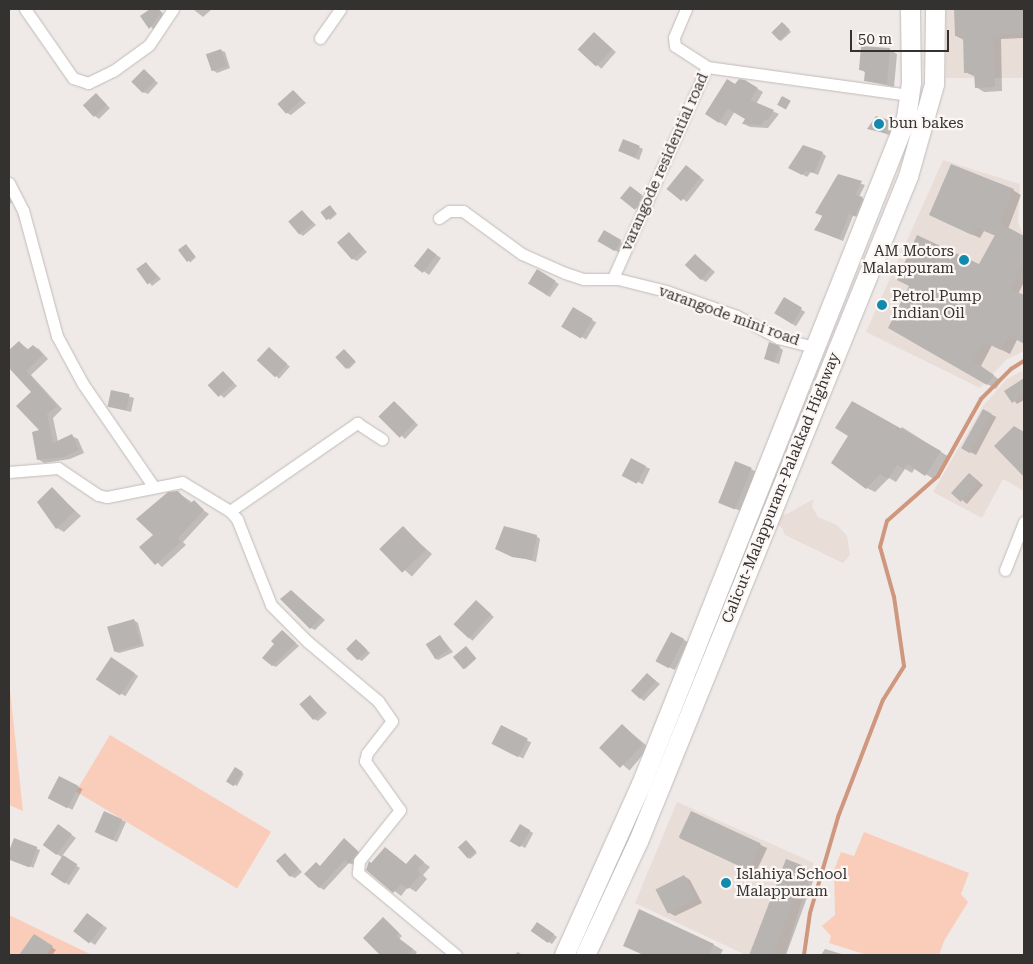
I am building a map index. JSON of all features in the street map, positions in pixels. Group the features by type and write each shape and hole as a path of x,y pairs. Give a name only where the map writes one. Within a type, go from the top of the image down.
{"highway":[{"name":"Calicut-Malappuram-Palakkad Highway","path":"564,955 642,784 906,118 909,95 910,9"},
{"name":"Calicut-Malappuram-Palakkad Highway","path":"585,955 638,841 908,176 934,84 935,9"}],"street":[{"path":"25,9 73,78 88,83 113,71 148,45 173,9"},
{"path":"320,38 340,9"},
{"path":"686,9 674,37 676,46 707,67"},
{"name":"varangode residential road","path":"612,278 707,67 909,95"},
{"path":"9,183 23,210 57,336 83,384 153,486"},
{"name":"varangode mini road","path":"439,218 449,211 462,211 522,254 565,274 584,278 612,278 666,290 737,316 778,338 814,347"},
{"path":"230,510 357,423 382,439"},
{"path":"9,472 58,468 98,495 107,497 153,486 182,482 230,510 238,519 271,605 308,642 378,701 392,721 366,753 365,761 400,810 359,861 358,873 456,955"},
{"path":"1005,570 1024,522"}],"shaded area":[{"path":"946,9 1024,9 1024,78 946,78"},
{"path":"943,160 1020,184 1018,222 1024,237 1024,351 1006,360 980,388 866,332"},
{"path":"1024,370 1024,491 1003,479 982,518 933,492 983,406 1007,379"},
{"path":"814,499 812,507 818,517 837,525 847,536 850,555 843,563 785,535 782,528 772,521 777,513 785,515"},
{"path":"9,680 23,811 9,805"},
{"path":"110,735 271,832 237,888 76,792"},
{"name":"Islahiya School Malappuram","path":"677,802 814,863 785,955 746,955 635,903"},
{"path":"864,832 969,873 961,894 968,902 944,941 939,955 867,955 829,943 831,936 822,926 835,915 834,870 841,852 854,856"},
{"path":"9,915 92,955 9,955"}],"building":[{"path":"150,9 158,9 161,13 149,29 140,16"},
{"path":"954,9 1024,9 1024,33 993,35 995,87 975,88 974,72 964,73 963,36 955,36"},
{"path":"782,22 790,30 779,40 771,33"},
{"path":"594,32 612,49 596,67 578,50"},
{"path":"861,46 890,48 887,84 864,81 865,71 859,70"},
{"path":"221,49 227,66 212,71 206,54"},
{"path":"144,69 155,80 143,93 131,82"},
{"path":"727,79 735,84 739,79 745,80 758,88 750,100 774,110 768,120 765,119 761,125 742,124 745,119 728,109 719,123 705,114"},
{"path":"293,90 302,100 286,114 277,104"},
{"path":"96,93 107,105 94,117 83,105"},
{"path":"782,96 791,101 786,110 777,105"},
{"name":"bun bakes","path":"876,116 889,120 885,133 867,129"},
{"path":"623,139 640,146 635,158 618,151"},
{"path":"803,145 823,152 814,173 806,171 802,175 788,168"},
{"path":"951,164 1014,189 1000,223 1024,236 1024,263 1010,289 1024,295 1024,344 1009,335 1001,350 984,342 973,361 994,375 987,385 888,328 909,286 897,280 917,235 979,264 995,235 976,227 972,235 929,215"},
{"path":"686,165 701,177 681,201 666,189"},
{"path":"838,174 862,181 855,195 863,197 855,216 849,214 839,239 814,230 823,216 815,213"},
{"path":"630,186 642,195 635,210 620,198"},
{"path":"330,205 336,213 326,220 320,212"},
{"path":"302,210 313,223 299,235 288,222"},
{"path":"604,230 621,240 615,251 598,241"},
{"path":"349,232 364,249 352,260 337,242"},
{"path":"186,244 195,256 187,262 178,250"},
{"path":"428,248 437,255 423,273 414,266"},
{"path":"695,254 711,269 701,280 685,265"},
{"path":"146,262 157,277 147,284 136,269"},
{"path":"537,269 556,281 547,295 528,283"},
{"path":"784,297 802,308 792,324 774,313"},
{"path":"573,307 593,319 581,339 561,327"},
{"path":"19,341 27,350 33,345 43,355 26,371 57,406 47,414 53,443 72,434 79,450 64,457 37,460 32,432 39,430 16,406 31,392 9,368 9,350"},
{"path":"769,342 780,346 774,362 764,359"},
{"path":"269,347 287,364 275,377 257,360"},
{"path":"344,349 355,361 346,369 335,357"},
{"path":"223,371 234,383 219,397 208,385"},
{"path":"1024,378 1024,395 1012,403 1004,391"},
{"path":"111,390 130,394 126,411 107,407"},
{"path":"394,401 415,422 400,438 378,417"},
{"path":"852,401 941,451 925,476 907,464 904,469 897,465 888,479 880,474 866,489 831,463 848,436 835,428"},
{"path":"983,409 992,414 970,453 961,448"},
{"path":"1014,426 1024,432 1024,477 994,446"},
{"path":"631,458 646,466 637,484 622,476"},
{"path":"735,461 752,468 735,509 718,503"},
{"path":"969,473 979,482 961,502 951,493"},
{"path":"52,487 75,511 56,529 37,502"},
{"path":"178,491 190,504 194,500 204,510 178,538 181,542 155,565 139,547 153,535 136,519 168,492"},
{"path":"403,526 426,550 402,573 379,549"},
{"path":"504,526 537,535 532,560 512,557 495,549"},
{"path":"291,590 321,617 310,629 280,599"},
{"path":"476,600 491,614 469,638 453,624"},
{"path":"134,619 141,644 114,652 107,627"},
{"path":"282,630 296,643 272,666 262,658 274,644 271,641"},
{"path":"671,632 684,639 669,668 656,661"},
{"path":"440,635 449,649 435,659 426,644"},
{"path":"356,639 367,650 357,660 346,649"},
{"path":"466,646 476,658 463,669 453,657"},
{"path":"111,657 135,673 120,696 96,679"},
{"path":"647,673 656,681 640,699 631,691"},
{"path":"310,695 324,711 313,720 299,704"},
{"path":"622,724 643,744 620,768 599,748"},
{"path":"501,725 528,739 518,757 491,744"},
{"path":"235,767 243,772 234,786 226,781"},
{"path":"59,776 79,786 67,808 48,798"},
{"path":"104,811 122,819 113,840 95,832"},
{"path":"691,811 761,844 749,870 679,837"},
{"path":"58,824 72,834 56,855 43,845"},
{"path":"520,824 530,830 520,847 510,841"},
{"path":"14,838 37,847 29,867 9,860 9,851"},
{"path":"344,838 358,851 349,864 345,860 319,888 304,874 316,862 320,866"},
{"path":"466,840 476,851 468,859 458,847"},
{"path":"385,847 406,864 415,854 424,862 417,870 421,874 408,889 401,884 393,893 366,870 369,861 371,863"},
{"path":"285,853 299,869 290,877 276,861"},
{"path":"63,855 77,864 65,884 50,874"},
{"path":"786,859 807,867 773,955 749,954"},
{"path":"684,875 696,899 668,914 655,890"},
{"path":"639,909 714,944 709,955 644,955 623,946"},
{"path":"87,913 103,925 89,943 73,931"},
{"path":"383,917 399,933 396,936 413,949 408,955 380,955 363,938"},
{"path":"537,922 554,934 548,943 531,931"},
{"path":"34,934 53,946 46,955 19,955"}],"waterway":[{"path":"804,955 810,913 838,817 883,700 904,666 894,597 880,547 887,521 938,476 981,399 1011,369 1024,361"}],"place":[{"name":"bun bakes","path":"879,124"},
{"name":"AM Motors Malappuram","path":"964,260"},
{"name":"Petrol Pump Indian Oil","path":"882,305"},
{"name":"Islahiya School Malappuram","path":"726,883"}]}
